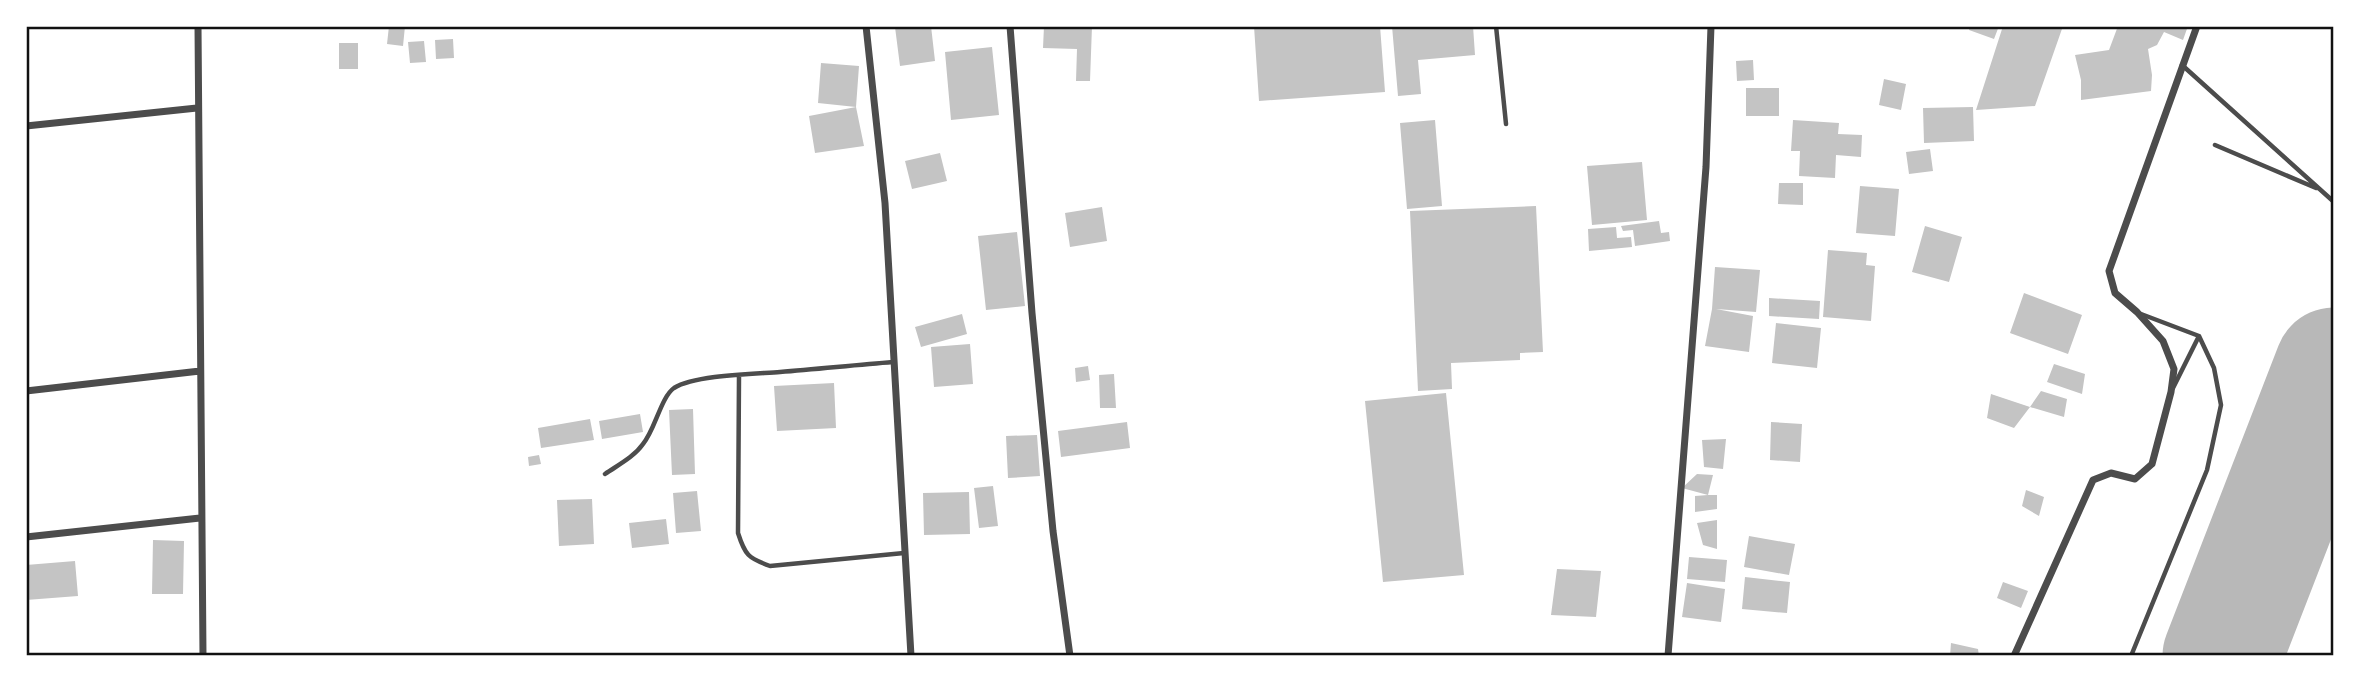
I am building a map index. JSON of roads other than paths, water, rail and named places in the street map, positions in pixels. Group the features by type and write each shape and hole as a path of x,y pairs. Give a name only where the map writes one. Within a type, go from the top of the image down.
{"street":[{"path":"198,26 203,656"},
{"path":"866,26 885,202 911,656"},
{"path":"1010,26 1032,313 1053,531 1070,656"},
{"path":"1668,656 1703,218 1711,26"},
{"path":"2014,656 2093,480 2111,473 2134,480 2152,464 2171,392 2174,369 2163,341 2137,312 2115,293 2109,271 2197,26"},
{"path":"26,126 197,108"},
{"path":"26,391 200,371"},
{"path":"26,537 200,518"}],"lane":[{"path":"1496,26 1506,124"},
{"path":"2182,64 2334,202"},
{"path":"2214,145 2320,189"},
{"path":"2130,656 2207,470 2221,405 2214,368 2199,336 2137,312"},
{"path":"2171,392 2199,336"},
{"path":"605,474 635,453 644,443 654,426 663,401 671,390 685,383 893,362"},
{"path":"739,376 738,533 743,551 751,559 770,566 904,553"}]}
